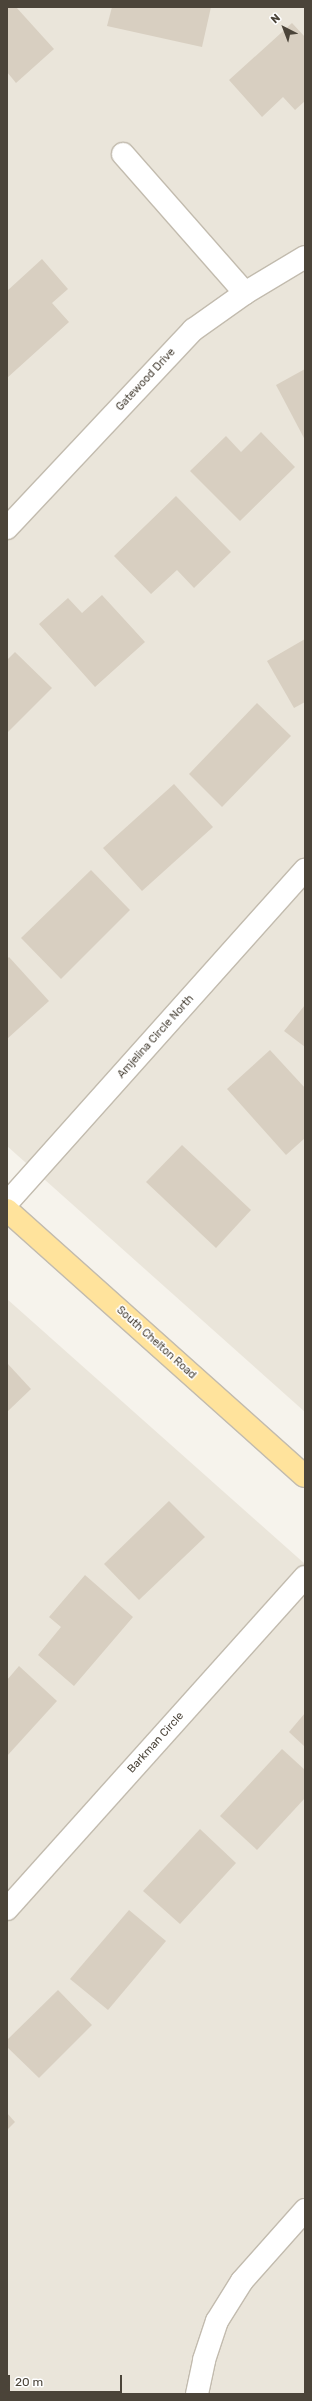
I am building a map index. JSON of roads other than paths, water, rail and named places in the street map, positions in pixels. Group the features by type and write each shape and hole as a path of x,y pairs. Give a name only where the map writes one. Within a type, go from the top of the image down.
{"main road":[{"name":"South Chelton Road","path":"7,1210 305,1476"}],"street":[{"path":"123,154 245,293"},
{"name":"Gatewood Drive","path":"7,528 193,330 245,293 305,256"},
{"name":"Amjelina Circle North","path":"7,1203 305,870"},
{"name":"Barkman Circle","path":"7,1909 305,1577"},
{"path":"197,2394 204,2360 217,2321 242,2281 305,2210"}]}
